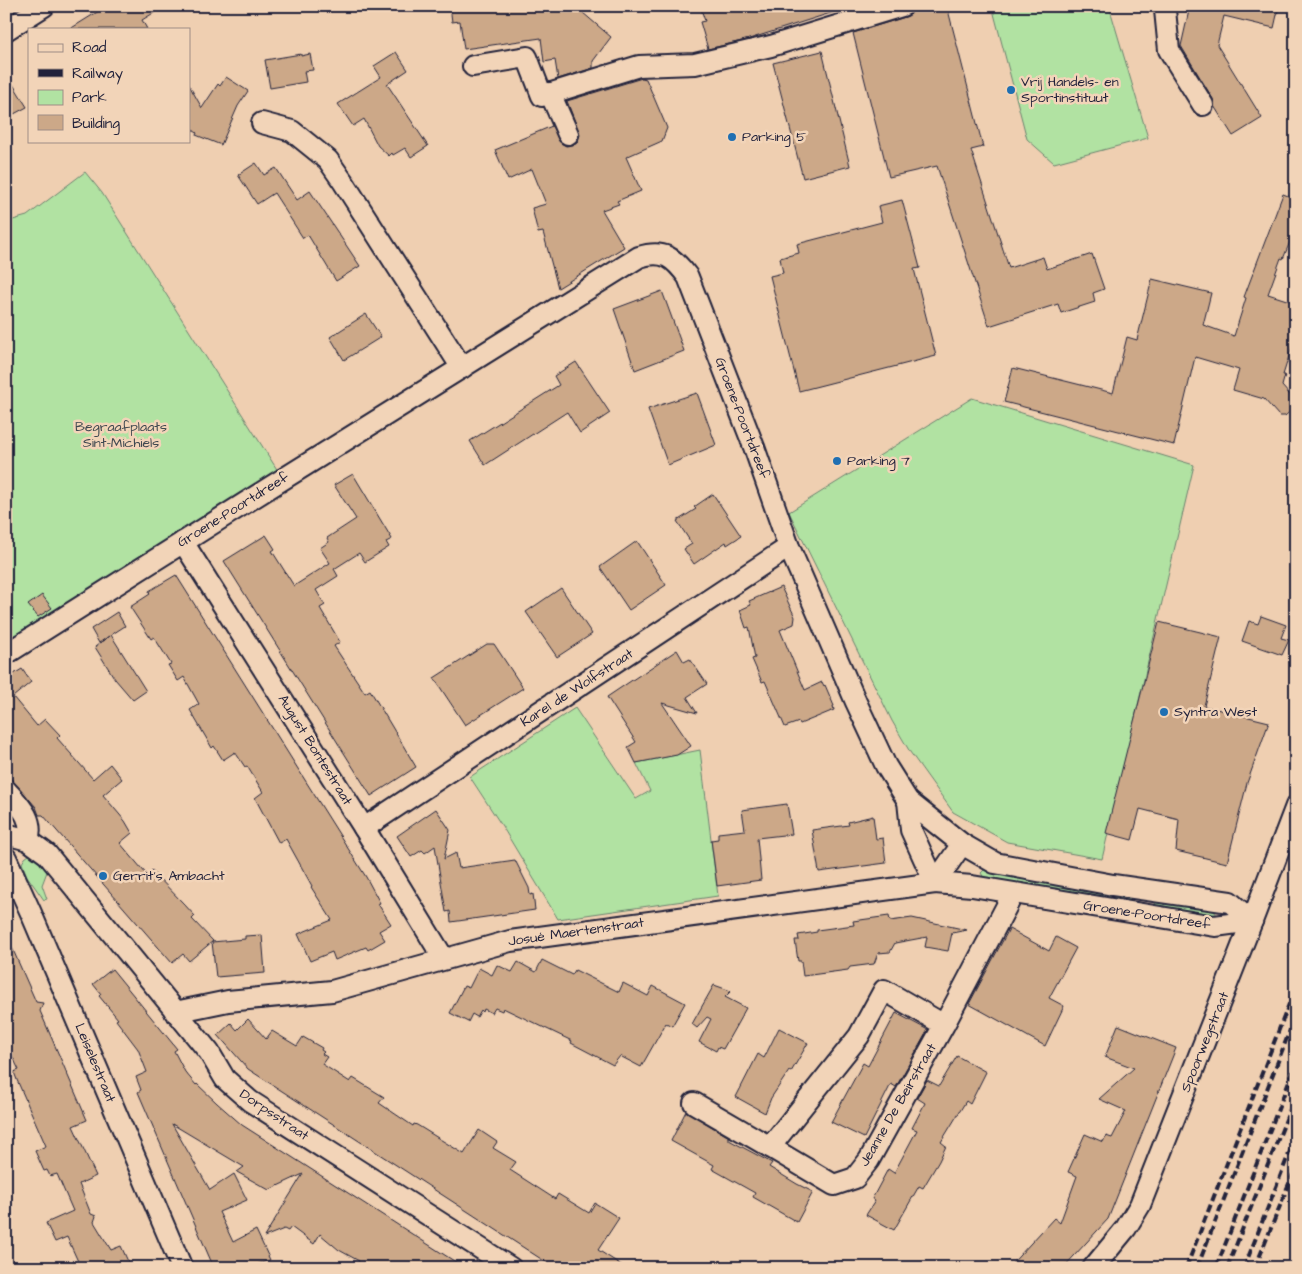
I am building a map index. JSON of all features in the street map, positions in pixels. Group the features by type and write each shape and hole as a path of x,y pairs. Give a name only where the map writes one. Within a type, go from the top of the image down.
{"street":[{"path":"6,30 44,6"},
{"path":"473,66 527,57 542,96 639,66 695,64 761,48 902,6"},
{"path":"1163,6 1169,50 1203,105"},
{"path":"550,93 568,134"},
{"path":"262,123 292,131 328,160 462,368"},
{"name":"Groene-Poortdreef","path":"6,654 639,258 649,254 660,254 672,259 688,277 754,447 789,547 856,702 886,766 908,802 962,844 995,863 1145,890 1230,902 1252,921"},
{"name":"August Bontestraat","path":"183,542 364,828 444,959"},
{"name":"Karel de Wolfstraat","path":"364,828 789,547"},
{"path":"6,790 25,812 31,830 28,840"},
{"name":"Groene-Poortdreef","path":"908,802 911,830 935,883 972,886 1215,926 1252,921"},
{"name":"Spoorwegstraat","path":"1093,1268 1126,1228 1140,1205 1296,806"},
{"name":"Dorpsstraat","path":"6,834 28,840 47,854 208,1052 225,1079 250,1101 510,1268"},
{"path":"935,883 962,844"},
{"name":"Leiselestraat","path":"6,858 32,913 182,1268"},
{"name":"Josué Maertenstraat","path":"176,1012 228,1001 332,990 510,941 935,883"},
{"path":"1141,914 1145,890"},
{"name":"Jeanne De Beirstraat","path":"694,1103 834,1185 855,1178 869,1160 944,1025 1013,894"},
{"path":"770,1147 859,1036 884,990 944,1025"}],"green space":[{"path":"992,6 1109,6 1148,138 1054,163 1027,139"},
{"name":"Begraafplaats Sint-Michiels","path":"85,172 102,193 278,471 6,643 6,222 27,216"},
{"path":"972,398 1194,465 1102,859 1007,842 953,812 910,752 892,721 789,512"},
{"path":"575,708 636,799 650,791 636,763 700,750 718,896 558,919 470,777"},
{"path":"29,855 37,857 48,869 42,885 47,899 44,900 27,876 22,863"},
{"path":"986,868 1029,880 1131,897 1133,901 1132,903 984,878 981,873"},
{"path":"1155,903 1214,911 1217,915 1156,907"}],"building":[{"path":"107,6 165,6 142,20 146,28 72,28"},
{"path":"450,6 575,6 611,37 593,61 593,68 558,79 555,60 544,62 541,38 464,49 460,21 452,22"},
{"path":"700,6 840,6 840,10 746,40 708,49 700,22 705,21"},
{"path":"914,6 914,11 933,6 947,6 983,147 971,150 1009,268 1043,257 1047,269 1092,254 1104,289 1093,293 1095,302 1061,313 1058,304 989,326 937,166 889,177 853,33 905,17 911,14"},
{"path":"1190,6 1279,6 1274,28 1224,16 1217,45 1262,118 1233,136 1181,46"},
{"path":"822,51 850,166 803,178 773,63"},
{"path":"396,52 408,70 387,84 428,146 411,157 405,148 389,156 378,146 364,119 353,126 338,104 381,77 374,66"},
{"path":"301,54 301,56 310,54 313,70 304,71 306,82 270,88 265,60"},
{"path":"6,73 27,107 14,114 12,111 6,115"},
{"path":"226,77 248,91 238,106 221,145 196,135 197,133 190,128 190,87 202,108 218,84 220,86"},
{"path":"642,78 646,79 667,128 662,141 626,157 641,191 617,201 619,204 602,210 624,247 558,288 543,232 538,233 532,208 546,204 532,169 508,180 495,150 552,126 561,143 566,146 573,145 578,141 580,135 567,101"},
{"path":"256,163 264,175 276,168 297,200 310,191 360,266 336,281 308,235 303,238 274,193 257,204 238,175"},
{"path":"1283,194 1296,199 1296,227 1283,259 1281,258 1268,294 1296,303 1296,334 1283,375 1285,375 1282,386 1296,402 1296,406 1285,416 1279,416 1264,399 1233,390 1239,370 1195,357 1174,445 1004,402 1013,368 1113,393 1127,337 1137,340 1152,279 1211,293 1203,325 1234,336 1246,298 1244,297"},
{"path":"902,200 920,268 914,269 936,356 799,391 770,276 783,273 780,258 799,253 797,244 882,222 878,206"},
{"path":"662,291 684,351 635,370 614,309"},
{"path":"366,314 381,337 344,360 330,337"},
{"path":"576,362 610,413 580,433 567,412 485,465 470,441 559,385 554,376"},
{"path":"697,393 716,445 668,465 648,409"},
{"path":"353,474 392,539 386,542 389,547 365,562 359,553 334,569 338,576 316,590 325,605 320,608 340,642 334,646 365,693 370,690 416,767 371,796 224,561 266,535 275,549 272,551 294,586 330,563 320,548 329,542 327,538 356,519 334,485"},
{"path":"713,494 741,536 727,545 726,542 694,564 684,549 692,544 677,521 696,509 694,507"},
{"path":"637,541 666,585 629,610 600,567"},
{"path":"176,575 366,877 380,903 378,904 391,924 379,931 385,940 368,950 366,947 335,960 332,952 310,961 298,934 332,920 311,887 286,839 279,843 255,798 263,792 247,766 245,767 235,752 223,760 214,746 212,748 190,710 199,704 184,677 178,681 168,665 171,664 154,637 151,639 130,607 150,594 149,591"},
{"path":"781,587 795,617 794,624 780,630 805,690 822,682 834,706 834,710 800,724 799,722 785,727 765,681 762,682 752,659 755,658 749,627 746,628 740,610 751,605 749,601"},
{"path":"561,588 592,634 557,657 526,612"},
{"path":"42,595 52,608 38,617 28,605"},
{"path":"117,612 125,626 111,635 146,691 133,700 115,679 95,647 109,636 99,643 91,629"},
{"path":"1261,616 1286,625 1281,638 1289,640 1282,655 1242,641 1249,621 1258,624"},
{"path":"1159,622 1221,637 1204,706 1269,722 1247,783 1227,863 1176,851 1179,819 1140,809 1132,840 1106,833"},
{"path":"487,644 494,644 523,688 465,725 434,678"},
{"path":"677,650 684,662 690,659 707,684 687,697 697,713 662,703 691,746 677,755 636,763 628,747 636,742 607,697"},
{"path":"22,669 31,682 13,697 37,726 45,719 60,735 57,738 93,779 110,764 122,779 103,795 125,821 132,833 120,843 147,875 151,870 184,904 195,916 192,919 213,941 189,961 183,954 172,963 43,815 39,815 36,807 6,773 6,679"},
{"path":"787,804 792,834 757,838 761,880 717,886 711,840 718,839 718,833 745,830 742,810"},
{"path":"436,809 450,830 444,859 456,853 459,868 515,860 529,888 530,895 533,894 535,910 451,922 450,911 446,912 435,846 425,853 422,850 411,857 397,836"},
{"path":"873,816 876,839 883,838 886,863 819,872 812,830 849,825 848,822"},
{"path":"889,916 890,921 912,918 967,930 952,933 948,951 925,947 927,937 895,943 890,952 878,953 874,964 850,967 848,970 803,976 801,961 798,961 795,940 799,940 798,935 817,932 817,930 854,925 853,921"},
{"path":"1009,929 1049,951 1056,937 1076,948 1049,998 1064,1006 1045,1046 969,1004"},
{"path":"6,934 36,1002 43,1003 40,1011 87,1120 73,1126 96,1176 79,1184 91,1214 96,1216 94,1222 111,1250 121,1246 131,1268 81,1268 67,1237 55,1242 46,1223 73,1211 57,1174 50,1176 47,1170 44,1171 35,1151 46,1146 17,1080 14,1072 19,1070 6,1043"},
{"path":"262,935 265,973 216,977 212,942 245,939 245,936"},
{"path":"542,960 572,975 575,970 619,992 623,983 648,996 653,986 685,1003 672,1026 666,1023 641,1067 620,1056 613,1065 571,1043 572,1041 503,1008 502,1011 495,1008 492,1013 484,1009 483,1012 481,1010 477,1017 472,1014 468,1022 450,1013 464,986 469,988 479,968 492,975 497,965 512,972 518,962 536,972"},
{"path":"112,969 177,1049 174,1051 185,1072 196,1085 242,1125 465,1268 355,1268 359,1261 339,1250 320,1234 314,1244 291,1227 288,1231 284,1229 264,1237 303,1174 269,1190 237,1172 244,1167 172,1124 210,1190 234,1174 247,1200 219,1212 233,1242 256,1230 270,1260 258,1264 259,1268 214,1268 138,1092 141,1090 136,1077 147,1072 138,1049 116,1020 118,1019 99,996 101,994 93,984"},
{"path":"714,985 731,991 725,997 746,1008 723,1049 718,1047 716,1051 699,1042 711,1019 707,1017 697,1028 692,1024"},
{"path":"896,1013 928,1030 896,1087 891,1084 864,1138 831,1122 863,1063 868,1066"},
{"path":"248,1019 266,1039 272,1031 297,1046 303,1037 322,1048 321,1050 324,1052 322,1054 327,1057 322,1064 350,1082 353,1078 384,1097 379,1103 413,1126 414,1124 417,1125 464,1154 479,1130 497,1142 493,1148 516,1162 510,1170 555,1199 558,1194 589,1213 595,1203 619,1218 598,1250 626,1268 555,1268 248,1069 218,1035 231,1023 237,1030"},
{"path":"1118,1025 1176,1048 1108,1219 1063,1268 1008,1268 1054,1218 1060,1223 1077,1176 1068,1172 1085,1134 1103,1142 1106,1136 1112,1138 1126,1111 1099,1099 1134,1068 1105,1057"},
{"path":"779,1028 808,1043 791,1072 789,1071 771,1098 765,1113 736,1097 758,1054 764,1058"},
{"path":"957,1056 986,1072 970,1104 966,1101 941,1142 946,1146 939,1161 923,1188 919,1186 894,1230 866,1215 875,1201 872,1199 888,1169 894,1173 917,1130 912,1128 925,1103 917,1098 927,1080 939,1086"},
{"path":"686,1111 729,1137 729,1140 772,1163 769,1167 813,1192 797,1222 753,1197 755,1193 712,1169 714,1165 671,1141"}],"railway":[{"path":"1186,1268 1296,986"},
{"path":"1197,1268 1296,1015"},
{"path":"1216,1268 1296,1063"},
{"path":"1227,1268 1296,1094"},
{"path":"1244,1268 1296,1136"},
{"path":"1255,1268 1296,1166"}],"place":[{"name":"Vrij Handels- en Sportinstituut","path":"1011,90"},
{"name":"Parking 5","path":"732,137"},
{"name":"Parking 7","path":"837,461"},
{"name":"Syntra West","path":"1164,712"},
{"name":"Gerrit's Ambacht","path":"103,876"}]}
